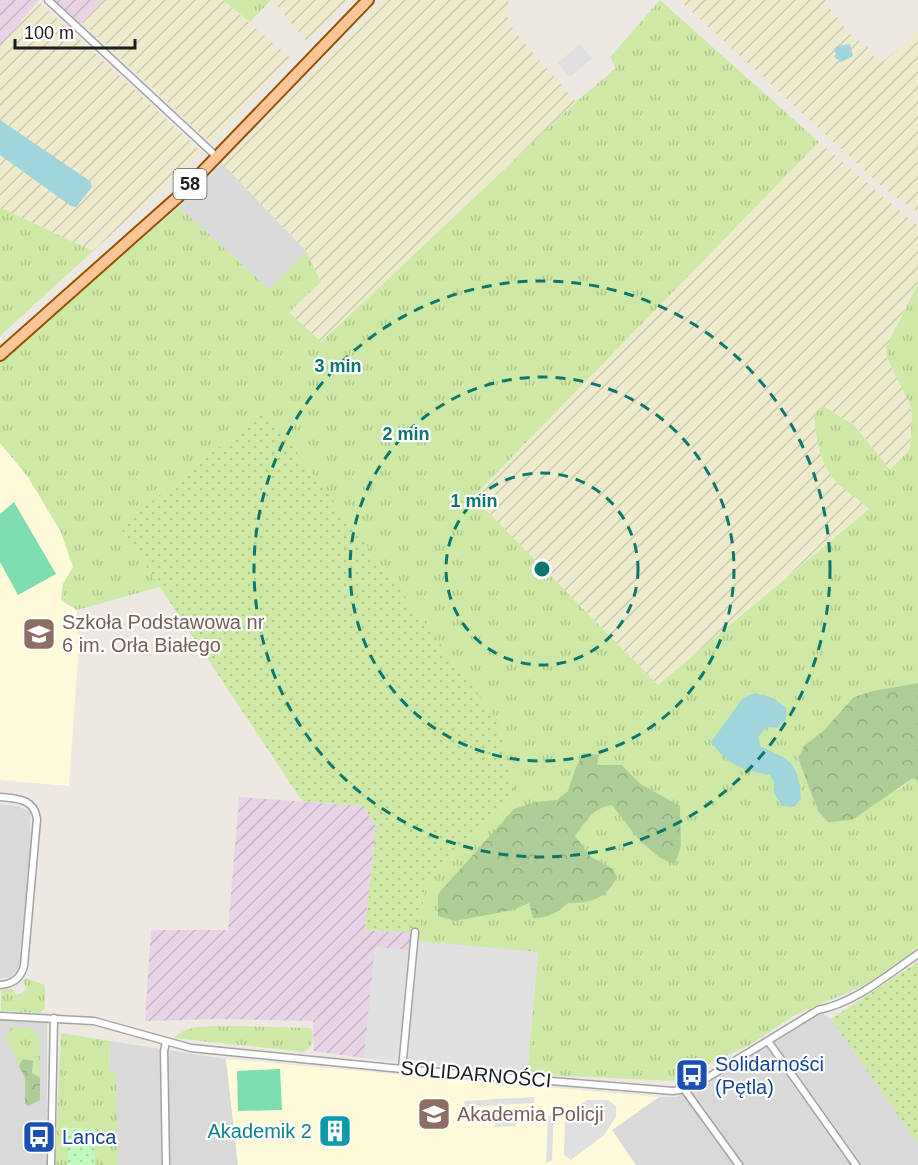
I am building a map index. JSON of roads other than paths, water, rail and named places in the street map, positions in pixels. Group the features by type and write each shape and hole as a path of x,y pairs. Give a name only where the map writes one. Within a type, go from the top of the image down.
{"main road":[{"name":"58","path":"0,355 156,217 368,0"}],"street":[{"path":"48,0 217,157"},
{"path":"0,797 28,802 37,814 38,825 24,966 21,974 15,980 0,985"},
{"path":"402,1069 416,933"},
{"name":"SOLIDARNOŚCI","path":"0,1016 94,1021 190,1048 402,1069 673,1091 702,1081 818,1010 847,1001 918,954"},
{"path":"51,1165 54,1018"},
{"path":"768,1041 856,1165"},
{"path":"166,1042 164,1051 166,1165"},
{"path":"684,1089 739,1165"}],"water":[{"path":"850,44 853,56 841,62 834,57 836,54 834,49 837,46"},
{"path":"0,120 90,181 92,187 76,207 71,206 0,155"},
{"path":"755,693 775,699 786,708 786,719 778,728 767,727 758,737 761,747 787,760 792,765 798,778 801,799 794,807 782,806 774,793 774,782 770,775 737,766 724,757 711,742 743,698"}],"place":[{"name":"Szkoła Podstawowa nr 6 im. Orła Białego","path":"39,634"},
{"name":"Solidarności (Pętla)","path":"692,1075"},
{"name":"Akademia Policji","path":"434,1114"},
{"name":"Akademik 2","path":"335,1131"},
{"name":"Lanca","path":"39,1137"}]}
